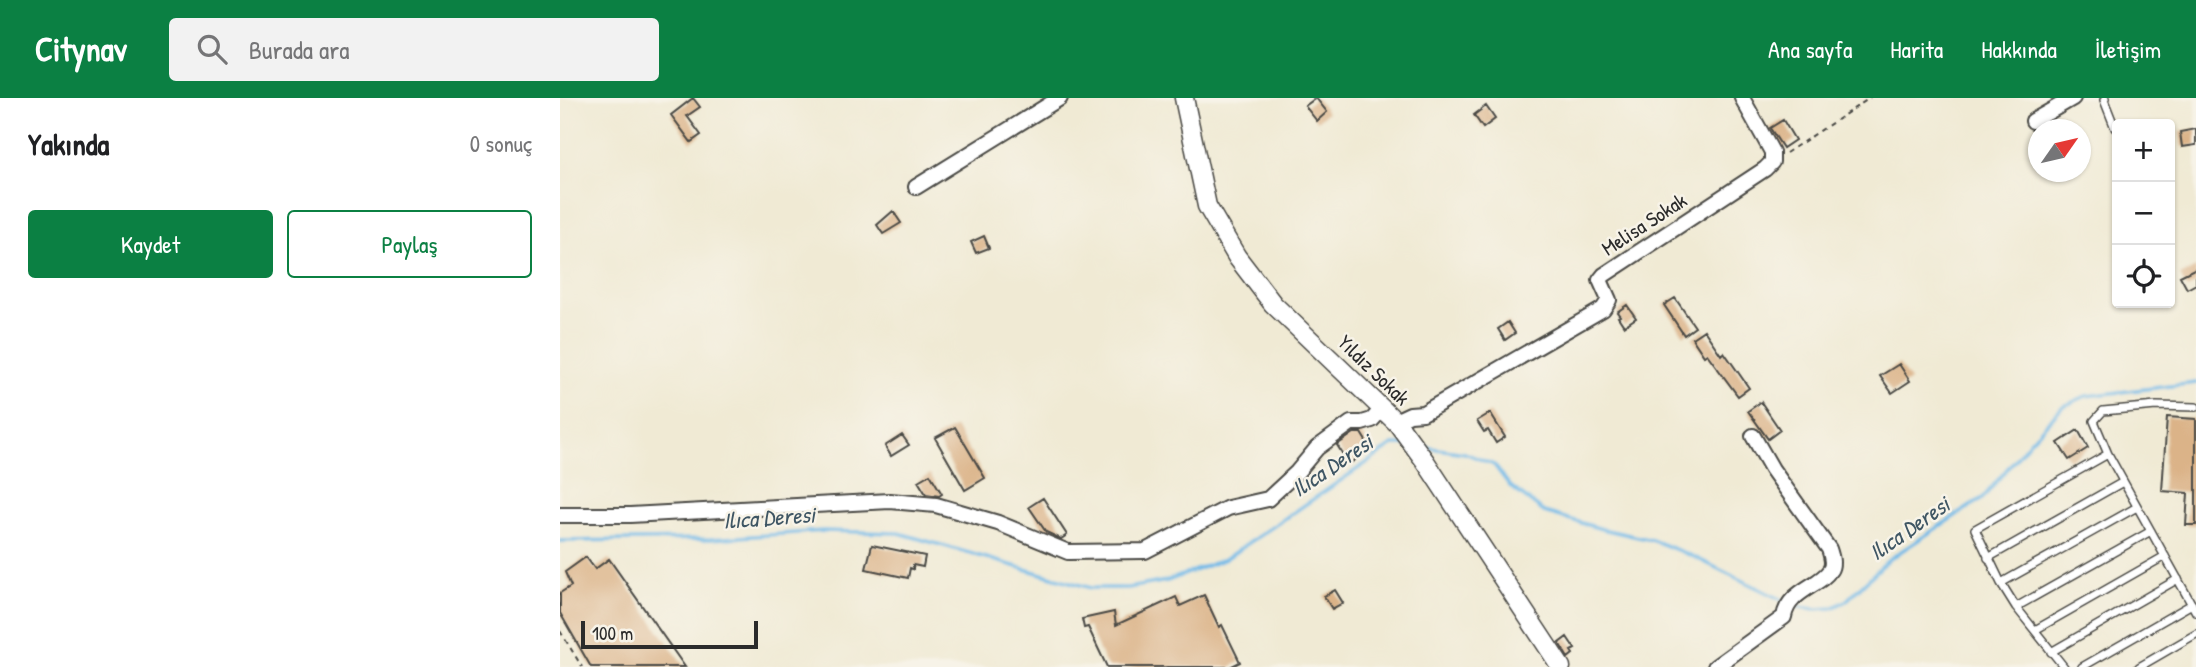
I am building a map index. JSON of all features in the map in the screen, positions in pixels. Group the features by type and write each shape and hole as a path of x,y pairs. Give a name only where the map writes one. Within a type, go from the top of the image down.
{"street":[{"path":"916,187 1060,98"},
{"name":"Yıldız Sokak","path":"1184,98 1207,206 1237,257 1273,304 1392,418 1425,461 1560,667"},
{"path":"1742,98 1772,152 1772,158"},
{"path":"2037,119 2073,98"},
{"name":"Melisa Sokak","path":"1392,418 1423,413 1603,309 1609,300 1600,280 1604,275 1765,169 1772,162 1772,158"},
{"path":"560,515 630,515 890,500 936,505 998,523 1068,552 1145,551 1228,508 1268,499 1317,449 1351,423 1392,418"},
{"path":"1715,667 1784,617 1785,611 1799,593 1830,571 1832,561 1829,549 1772,469 1753,436"}],"lane":[{"path":"2105,98 2112,120"},
{"path":"2082,667 2194,608 2108,454 2094,421 2103,411 2156,406 2196,407"},
{"path":"2064,667 2016,607 2001,583 1975,529 2108,454"},
{"path":"1988,558 2123,482"},
{"path":"2001,583 2137,507"},
{"path":"2016,607 2151,531"},
{"path":"2035,630 2165,556"},
{"path":"2051,652 2178,579"},
{"path":"2139,667 2196,634"}],"path":[{"path":"1772,158 1782,156 1870,98"},
{"path":"560,631 582,667"}],"building":[{"path":"693,98 700,107 687,116 701,135 691,142 671,115"},
{"path":"1316,98 1327,112 1317,121 1305,106"},
{"path":"1486,106 1495,119 1483,128 1474,115"},
{"path":"1783,120 1795,140 1783,148 1770,128"},
{"path":"2196,129 2196,145 2182,147 2180,132"},
{"path":"893,211 901,223 883,234 877,225"},
{"path":"984,236 989,248 976,253 971,242"},
{"path":"2196,268 2196,284 2187,289 2180,276"},
{"path":"1675,298 1695,327 1684,335 1664,305"},
{"path":"1627,305 1636,318 1624,326 1617,312"},
{"path":"1508,322 1515,333 1505,340 1498,329"},
{"path":"1704,330 1721,355 1724,352 1749,388 1738,396 1692,338"},
{"path":"1899,364 1910,381 1892,393 1880,376"},
{"path":"1761,402 1780,430 1768,439 1748,411"},
{"path":"1490,413 1505,437 1496,443 1488,430 1484,432 1477,421"},
{"path":"2167,417 2196,419 2196,525 2186,525 2188,493 2162,491"},
{"path":"955,427 985,478 965,490 935,438"},
{"path":"2078,430 2088,448 2069,460 2058,443"},
{"path":"1354,433 1361,433 1371,449 1349,464 1337,445"},
{"path":"902,435 909,445 891,456 885,446"},
{"path":"930,474 942,494 939,496 926,494 918,481"},
{"path":"1043,498 1067,535 1061,539 1046,532 1029,507"},
{"path":"872,545 925,556 923,567 913,565 908,578 866,569"},
{"path":"586,557 595,569 609,559 685,667 591,667 560,613 560,593 571,586 565,572"},
{"path":"1335,590 1343,603 1332,609 1324,596"},
{"path":"1204,595 1240,662 1230,667 1107,667 1088,627 1084,628 1082,619 1114,612 1116,625 1176,597 1180,606"},
{"path":"1567,637 1575,649 1568,658 1559,643"}],"waterway":[{"name":"Ilıca Deresi","path":"1793,606 1832,608 1846,601 1889,559 1983,498 2062,407 2086,396 2196,383"},
{"name":"Ilıca Deresi","path":"560,541 711,539 823,531 899,533 1091,588 1128,588 1167,581 1225,559 1393,445 1406,445"},
{"name":"Ilıca Deresi","path":"1424,447 1465,453 1494,465 1510,486 1544,512 1652,540 1692,556 1786,602"}]}
